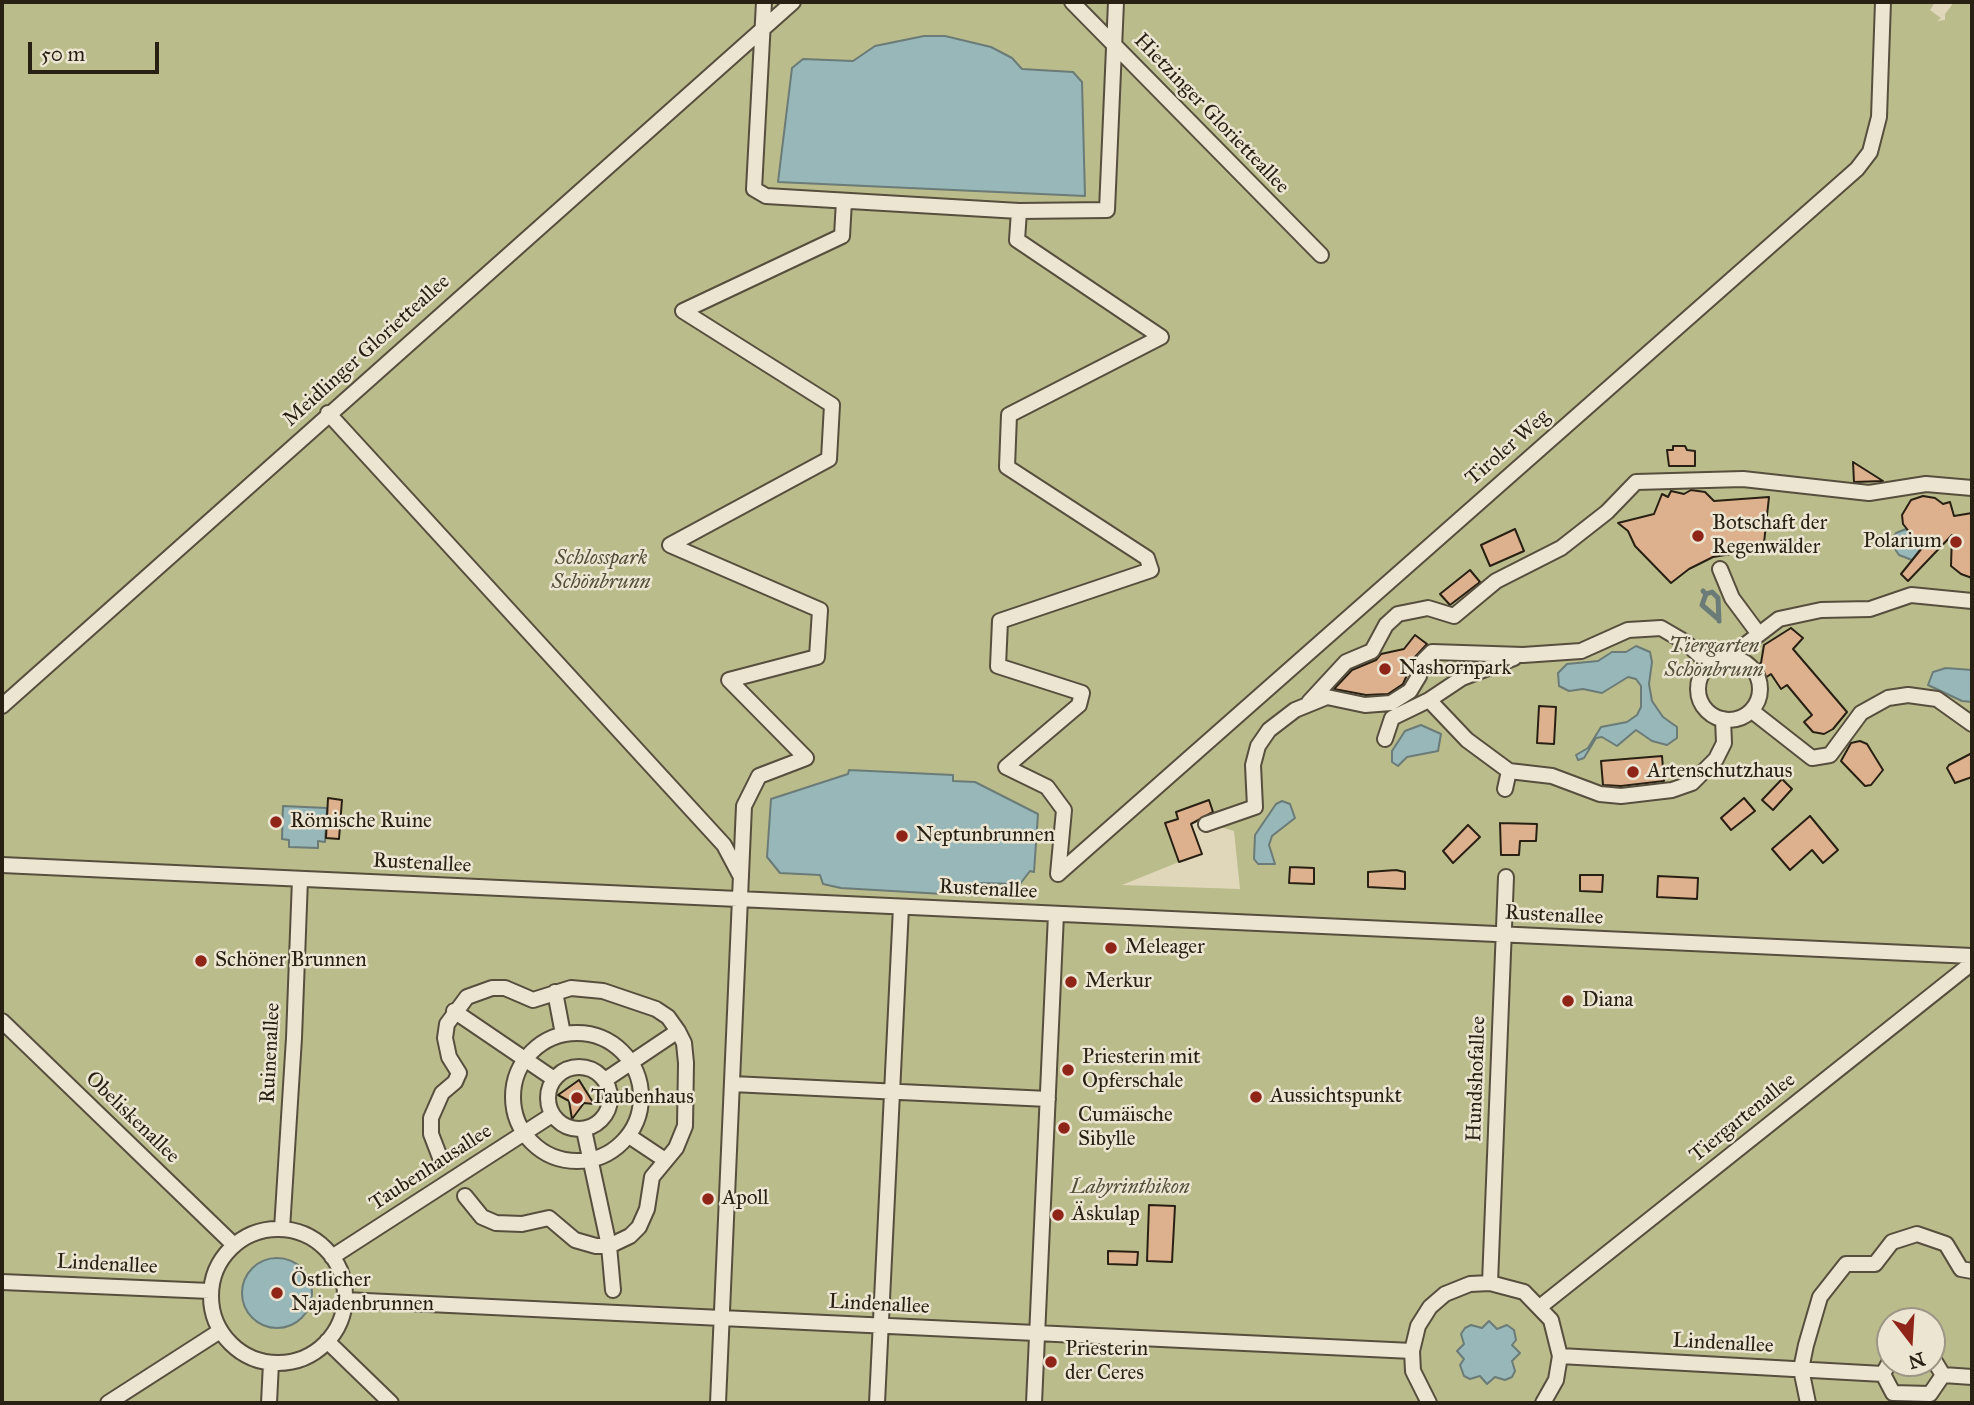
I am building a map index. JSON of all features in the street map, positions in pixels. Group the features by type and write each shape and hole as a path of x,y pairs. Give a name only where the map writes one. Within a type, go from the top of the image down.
{"street":[{"path":"764,2 754,189 766,196 1019,211 1107,210 1116,2"},
{"name":"Meidlinger Glorietteallee","path":"2,706 328,413 793,2"},
{"name":"Hietzinger Glorietteallee","path":"1072,2 1321,255"},
{"name":"Tiroler Weg","path":"1019,211 1017,240 1161,337 1009,415 1007,467 1147,558 1151,570 1000,621 998,666 1082,693 1079,705 1006,767 1047,787 1064,810 1058,874 1857,169 1870,152 1879,117 1883,2"},
{"path":"718,1403 744,806 759,776 806,758 729,680 817,657 820,610 670,545 829,459 832,405 683,311 842,236 844,201"},
{"path":"328,413 724,845 741,878"},
{"path":"1206,824 1255,807 1253,765 1258,746 1269,730 1309,702 1346,662 1372,651 1386,625 1398,614 1428,608 1456,615 1496,581 1541,560 1582,532 1618,502 1636,482 1743,479 1869,493 1926,484 1972,488"},
{"path":"1720,569 1732,598 1758,633"},
{"path":"1728,658 1748,664 1759,681 1758,702 1752,711 1733,720 1723,719 1706,709 1698,691 1703,672 1710,665 1728,658 1779,619 1821,610 1870,609 1911,596 1972,601"},
{"path":"1309,702 1327,697 1365,705 1391,703 1409,691 1419,676 1424,660 1438,650 1523,655 1581,652 1628,630 1661,628 1685,642 1710,665"},
{"path":"1385,739 1392,718 1429,700 1462,678 1523,655"},
{"path":"1752,711 1812,758 1830,755 1861,713 1888,698 1908,695 1937,699 1972,724"},
{"path":"1429,700 1467,740 1509,771 1552,776 1600,794 1621,796 1672,790 1692,783 1716,759 1724,743 1723,719"},
{"path":"1505,789 1509,771"},
{"name":"Rustenallee","path":"2,866 1972,956"},
{"name":"Hundshofallee","path":"1490,1283 1506,877"},
{"name":"Ruinenallee","path":"282,1229 300,879"},
{"path":"877,1403 901,907"},
{"path":"1034,1403 1056,914"},
{"name":"Tiergartenallee","path":"1541,1306 1972,963"},
{"path":"441,1160 431,1134 431,1118 442,1093 455,1082 459,1073 449,1057 445,1038 447,1024 454,1011 467,997 492,988 505,988 533,1000 572,988 603,991 656,1009 668,1017 678,1031 684,1044 686,1063 685,1126 676,1148 652,1177 647,1209 639,1227 619,1243 609,1246 575,1240 549,1218 522,1224 496,1223 482,1217 465,1196"},
{"path":"555,992 563,1034"},
{"path":"454,1011 554,1079"},
{"name":"Obeliskenallee","path":"2,1021 234,1245"},
{"path":"605,1080 678,1031"},
{"path":"576,1032 602,1037 624,1051 641,1082 642,1105 629,1136 612,1151 591,1160 569,1161 548,1154 524,1133 513,1100 515,1079 525,1059 541,1043 563,1034 576,1032"},
{"path":"580,1067 598,1073 605,1080 611,1100 603,1120 584,1130 569,1129 552,1115 548,1096 554,1079 561,1072 580,1067"},
{"path":"732,1084 1048,1099"},
{"name":"Taubenhausallee","path":"332,1257 552,1115"},
{"path":"584,1130 609,1246 614,1290"},
{"path":"629,1136 665,1160"},
{"path":"282,1229 309,1237 332,1257 342,1275 345,1300 341,1319 327,1341 306,1357 271,1363 241,1353 220,1331 211,1308 210,1291 216,1269 234,1245 250,1235 282,1229"},
{"path":"1808,1403 1801,1370 1820,1297 1846,1265 1875,1264 1892,1242 1917,1234 1946,1244 1961,1269 1972,1271"},
{"name":"Lindenallee","path":"2,1282 210,1291"},
{"path":"1425,1402 1413,1371 1412,1351 1418,1326 1430,1307 1457,1288 1490,1283 1518,1290 1541,1306 1557,1336 1560,1356 1551,1400"},
{"name":"Lindenallee","path":"345,1300 1412,1351"},
{"path":"108,1403 220,1331"},
{"path":"327,1341 391,1403"},
{"name":"Lindenallee","path":"1560,1356 1801,1370 1876,1368"},
{"path":"269,1403 271,1363"},
{"path":"1946,1375 1972,1377"},
{"name":"Lindenallee","path":"1889,1377 1893,1393 1930,1394 1942,1377"}],"green space":[{"name":"Schlosspark Schönbrunn","path":"2,2 1932,2 1934,4 1930,10 1941,18 1937,21 1945,20 1945,14 1954,2 1972,2 1972,1403 2,1403","holes":["1209,801 1217,826 1234,831 1240,889 1122,885 1179,862 1166,824 1178,819 1176,811"]}],"water":[{"path":"924,36 945,36 991,47 1012,58 1022,69 1073,72 1082,82 1085,196 778,182 792,68 803,59 853,61 875,46"},
{"path":"1906,529 1913,537 1923,540 1922,547 1912,560 1899,555 1893,546 1892,538"},
{"path":"1636,646 1650,652 1652,662 1649,684 1652,701 1663,717 1677,727 1677,738 1667,745 1652,741 1636,730 1617,746 1602,737 1596,738 1584,758 1578,760 1576,755 1588,748 1601,727 1627,722 1637,715 1641,707 1641,686 1636,679 1628,677 1602,693 1583,689 1569,691 1559,686 1558,673 1567,664 1598,661 1612,652 1626,652"},
{"path":"1946,668 1972,670 1972,702 1962,701 1928,685 1933,672"},
{"path":"1421,725 1441,734 1438,751 1407,757 1398,766 1392,762 1392,751 1405,731"},
{"name":"Neptunbrunnen","path":"849,770 953,775 953,781 975,782 1038,814 1034,872 1030,871 1020,884 979,883 971,892 943,894 841,888 823,884 820,875 780,873 767,857 771,799 848,774"},
{"path":"1282,801 1290,804 1295,818 1272,836 1269,845 1275,864 1258,864 1254,859 1255,835 1276,804"},
{"path":"283,806 327,808 325,842 318,841 318,848 289,847 289,840 282,839"},
{"name":"Östlicher Najadenbrunnen","path":"277,1258 302,1268 312,1293 302,1318 277,1328 252,1318 242,1293 252,1268"},
{"path":"1489,1321 1497,1329 1507,1325 1514,1330 1516,1340 1512,1345 1520,1353 1512,1361 1515,1371 1512,1377 1505,1380 1495,1377 1487,1384 1480,1376 1470,1379 1464,1376 1460,1365 1464,1359 1457,1351 1464,1344 1461,1334 1465,1328 1471,1325 1482,1328"}],"building":[{"path":"1673,446 1685,446 1687,450 1695,451 1695,466 1669,466 1667,450 1673,450"},
{"path":"1853,462 1883,481 1854,482"},
{"name":"Botschaft der Regenwälder","path":"1691,490 1705,492 1714,501 1769,497 1763,552 1750,551 1713,557 1689,569 1671,583 1635,546 1628,531 1618,523 1654,514 1662,494 1668,497 1671,491 1684,494"},
{"path":"1923,496 1935,498 1943,504 1950,502 1954,516 1972,513 1972,578 1951,566 1952,535 1908,581 1901,574 1922,548 1903,524 1902,515 1911,500"},
{"path":"1515,529 1524,551 1490,566 1481,545"},
{"path":"1470,570 1480,582 1450,605 1440,594"},
{"path":"1791,628 1803,638 1793,649 1847,712 1833,729 1824,734 1813,732 1804,722 1812,715 1787,685 1781,689 1771,674 1762,680 1753,667 1761,663 1764,645"},
{"path":"1415,635 1427,644 1415,657 1403,684 1388,694 1366,695 1334,689 1352,670 1376,660 1381,654 1404,649"},
{"path":"1539,706 1556,707 1554,744 1537,743"},
{"path":"1860,741 1867,744 1883,770 1871,785 1865,786 1841,761 1851,743"},
{"path":"1972,753 1972,777 1955,783 1947,768"},
{"name":"Artenschutzhaus","path":"1662,756 1664,781 1621,786 1603,785 1601,761"},
{"path":"1782,779 1792,789 1773,810 1762,800"},
{"path":"328,798 342,800 339,839 326,838"},
{"path":"1744,798 1755,811 1731,830 1721,818"},
{"path":"1209,800 1213,812 1191,824 1202,854 1179,862 1165,823 1178,819 1176,812"},
{"path":"1810,816 1838,850 1823,863 1812,850 1790,870 1772,849"},
{"path":"1500,823 1537,824 1536,841 1520,841 1519,855 1501,855"},
{"path":"1468,825 1480,837 1453,863 1443,851"},
{"path":"1290,867 1314,868 1314,884 1289,883"},
{"path":"1368,872 1405,872 1405,889 1368,887"},
{"path":"1580,875 1603,875 1602,892 1580,891"},
{"path":"1658,876 1698,878 1697,899 1657,897"},
{"name":"Taubenhaus","path":"579,1080 594,1104 584,1103 572,1119 569,1101 558,1095"},
{"path":"1149,1205 1175,1206 1172,1262 1147,1261"},
{"path":"1108,1251 1138,1252 1137,1265 1108,1264"}],"waterway":[{"path":"1703,591 1706,594 1712,592 1718,598 1719,621"},
{"path":"1706,594 1702,605 1717,618"}],"place":[{"name":"Botschaft der Regenwälder","path":"1698,536"},
{"name":"Polarium","path":"1956,542"},
{"name":"Nashornpark","path":"1385,669"},
{"name":"Artenschutzhaus","path":"1633,772"},
{"name":"Römische Ruine","path":"276,822"},
{"name":"Neptunbrunnen","path":"902,836"},
{"name":"Meleager","path":"1111,948"},
{"name":"Schöner Brunnen","path":"201,961"},
{"name":"Merkur","path":"1071,982"},
{"name":"Diana","path":"1568,1001"},
{"name":"Priesterin mit Opferschale","path":"1068,1070"},
{"name":"Aussichtspunkt","path":"1256,1097"},
{"name":"Taubenhaus","path":"577,1098"},
{"name":"Cumäische Sibylle","path":"1064,1128"},
{"name":"Apoll","path":"708,1199"},
{"name":"Äskulap","path":"1058,1215"},
{"name":"Östlicher Najadenbrunnen","path":"277,1293"},
{"name":"Priesterin der Ceres","path":"1051,1362"}],"park label":[{"name":"Tiergarten Schönbrunn","path":"1714,659"},
{"name":"Labyrinthikon","path":"1130,1188"}]}
